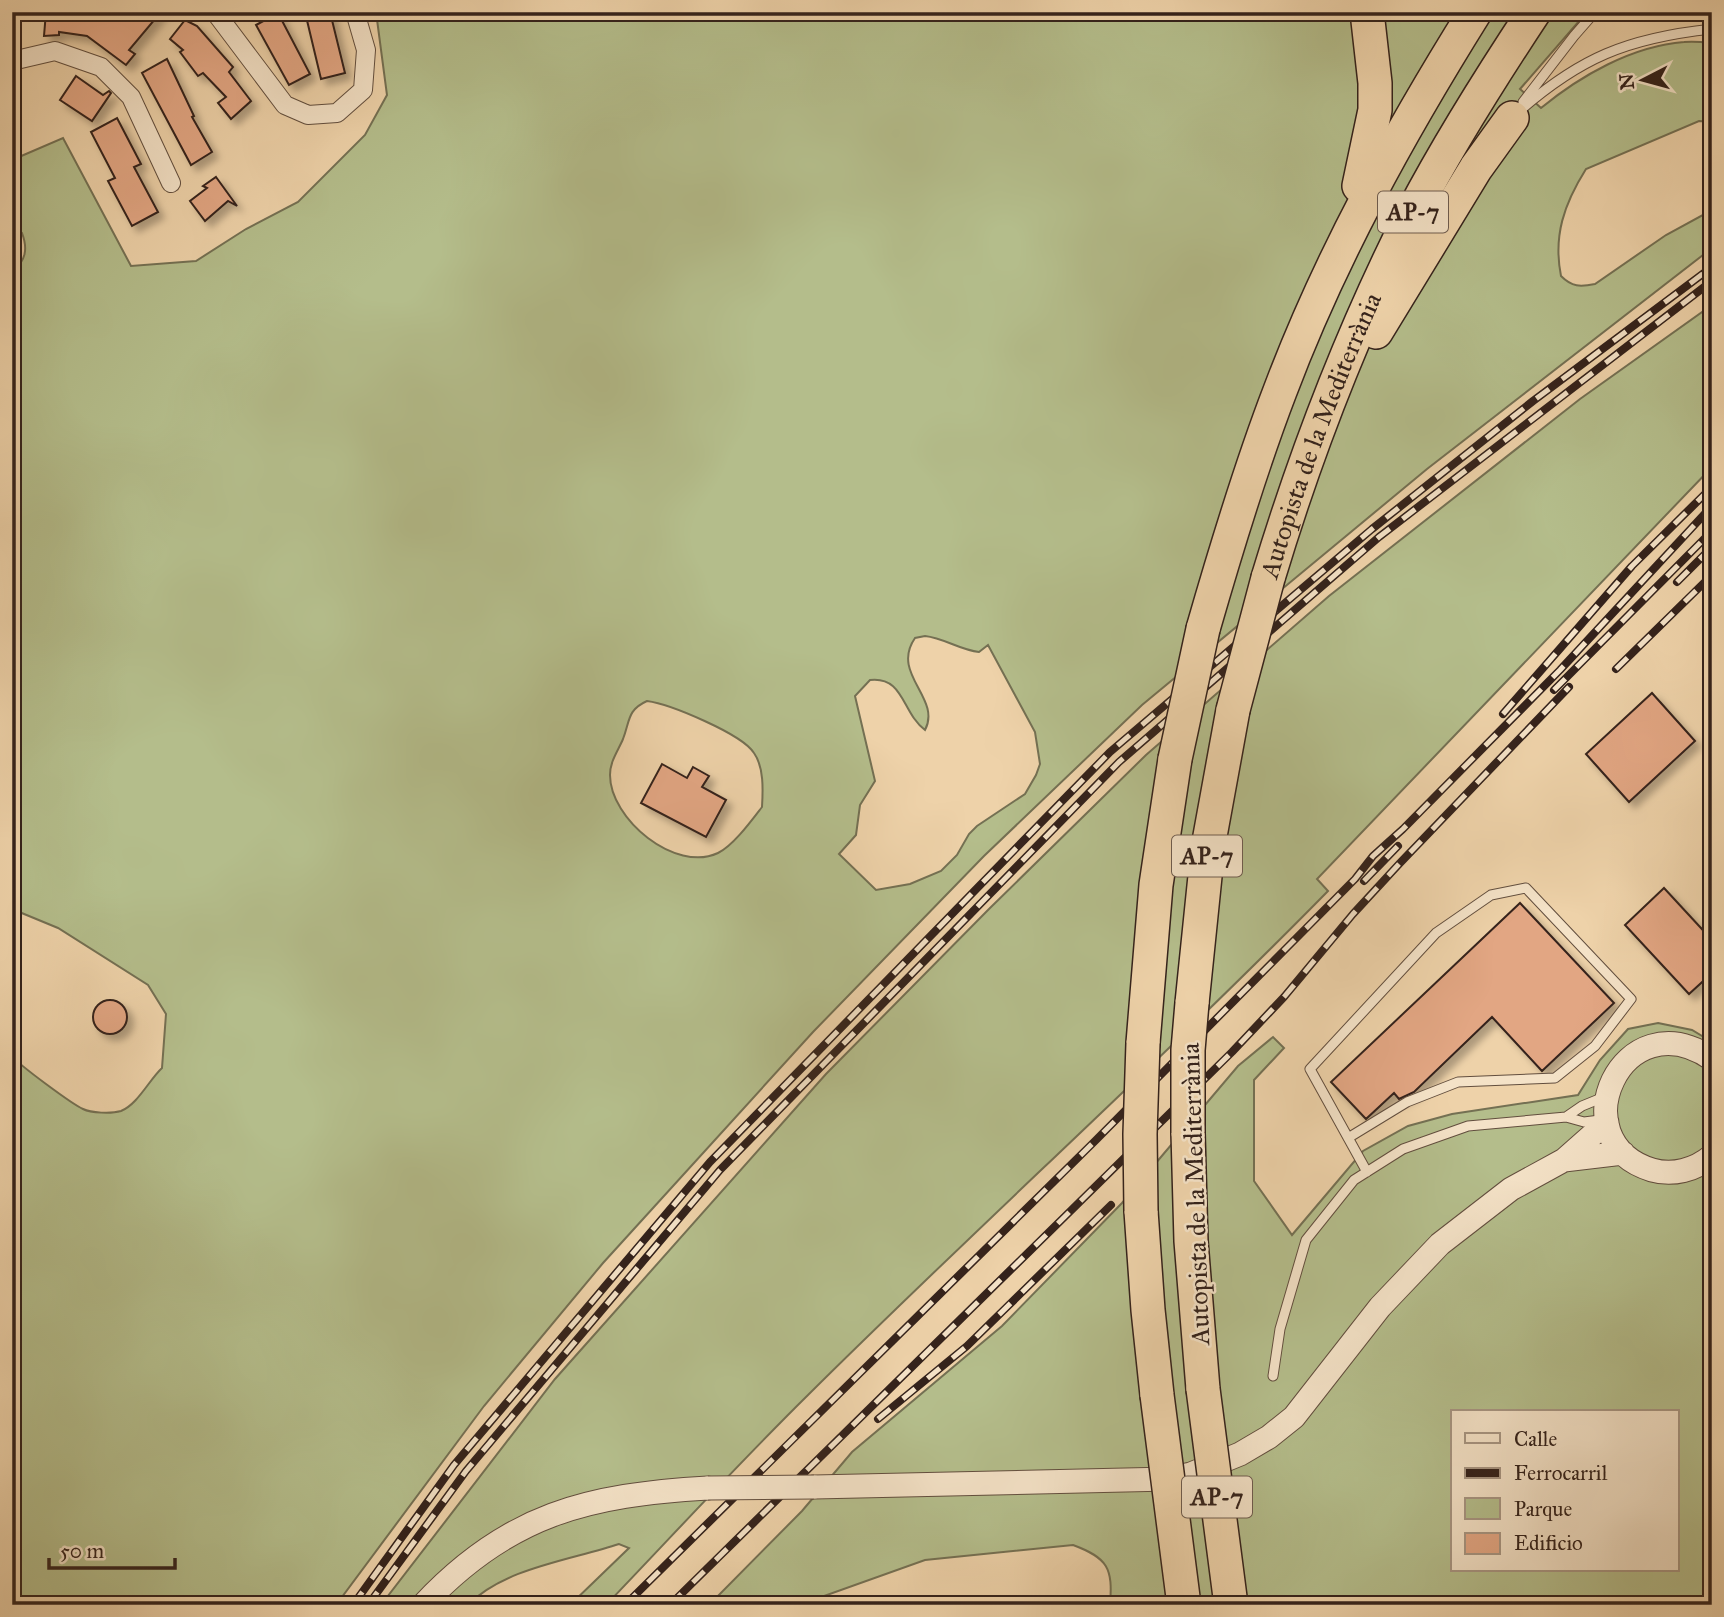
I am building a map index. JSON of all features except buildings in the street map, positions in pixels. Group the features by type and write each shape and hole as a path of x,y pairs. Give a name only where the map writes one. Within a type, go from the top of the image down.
{"highway":[{"path":"1350,233 1375,110 1375,83 1367,12"},
{"name":"Autopista de la Mediterrània","path":"1184,1605 1148,1310 1141,1212 1140,1134 1143,1043 1156,885 1175,759 1203,629 1225,552 1280,389 1350,233 1388,159 1475,12"},
{"name":"Autopista de la Mediterrània","path":"1231,1605 1203,1389 1191,1241 1188,1050 1208,847 1233,710 1268,578 1318,426 1347,354 1414,211 1486,85 1534,12"},
{"path":"1318,426 1476,168 1512,118"}],"street":[{"path":"215,12 285,104 308,114 337,113 363,90 366,50 355,12"},
{"path":"12,61 55,51 101,67 131,97 171,183"},
{"path":"1710,1159 1683,1171 1657,1171 1633,1161 1623,1153 1610,1133 1606,1113 1615,1074 1632,1056 1654,1045 1678,1044 1702,1052 1712,1059"},
{"path":"423,1605 444,1582 493,1544 569,1508 621,1495 708,1488 1138,1481 1169,1479 1213,1466 1269,1437 1294,1417 1380,1307 1440,1244 1511,1189 1564,1160 1606,1113"},
{"path":"1564,1160 1623,1153"}],"lane":[{"path":"1512,118 1595,12"},
{"path":"1512,118 1564,75 1607,52 1647,38 1712,29"},
{"path":"1349,1138 1407,1102 1458,1082 1555,1078 1595,1046 1631,999 1526,888 1491,895 1436,933 1310,1069 1367,1172"},
{"path":"1566,1117 1582,1107 1606,1113"},
{"path":"1273,1376 1280,1329 1306,1240 1354,1180 1403,1149 1468,1126 1566,1117 1584,1122 1606,1113"}],"green space":[{"path":"376,12 1587,12 1520,89 1541,108 1572,85 1626,56 1665,45 1702,42 1712,43 1712,122 1699,121 1586,169 1562,221 1558,247 1561,276 1576,285 1595,284 1666,235 1712,210 1712,248 1427,469 1142,705 984,856 813,1032 603,1263 484,1406 336,1605 12,1605 12,1056 83,1109 101,1113 121,1111 133,1103 162,1068 166,1014 148,985 58,928 12,909 12,272 23,259 25,244 22,233 12,228 12,160 63,138 131,266 196,261 246,229 298,202 365,135 387,95","holes":["925,636 979,652 988,645 1035,732 1040,764 1025,794 977,826 957,855 941,871 910,884 876,890 839,854 856,835 860,805 875,781 855,696 870,680 881,680 890,684 902,697 917,723 925,730 927,707 908,663 909,651 915,638","647,701 688,714 721,729 747,745 760,765 762,807 736,839 718,853 701,857 665,849 633,824 621,809 613,792 610,775 613,761 632,712"]},
{"path":"1712,305 1712,467 1317,879 1328,891 1200,1018 808,1395 606,1605 570,1605 629,1548 619,1544 519,1574 483,1592 468,1605 381,1605 555,1379 826,1074 1146,755 1329,596 1580,399"},
{"path":"1658,1023 1692,1030 1712,1042 1712,1605 1110,1605 1110,1582 1106,1566 1094,1555 1073,1545 925,1560 799,1605 709,1605 802,1511 852,1452 1002,1326 1122,1203 1238,1066 1273,1037 1284,1048 1254,1080 1254,1181 1292,1235 1363,1151 1408,1126 1452,1114 1578,1095 1600,1060 1628,1029"}],"railway":[{"path":"353,1605 454,1465 710,1162 1110,752 1372,529 1533,401 1712,267"},
{"path":"368,1605 466,1471 720,1170 1119,762 1379,537 1712,281"},
{"path":"1503,714 1632,566 1712,487"},
{"path":"625,1605 1095,1141 1355,879 1373,856 1560,670 1712,506"},
{"path":"1554,690 1712,531"},
{"path":"1677,582 1712,547"},
{"path":"1616,669 1712,575"},
{"path":"670,1605 1232,1052 1284,997 1353,914 1400,863 1569,687"},
{"path":"1364,881 1398,846"},
{"path":"878,1419 967,1346 1111,1205"}]}
